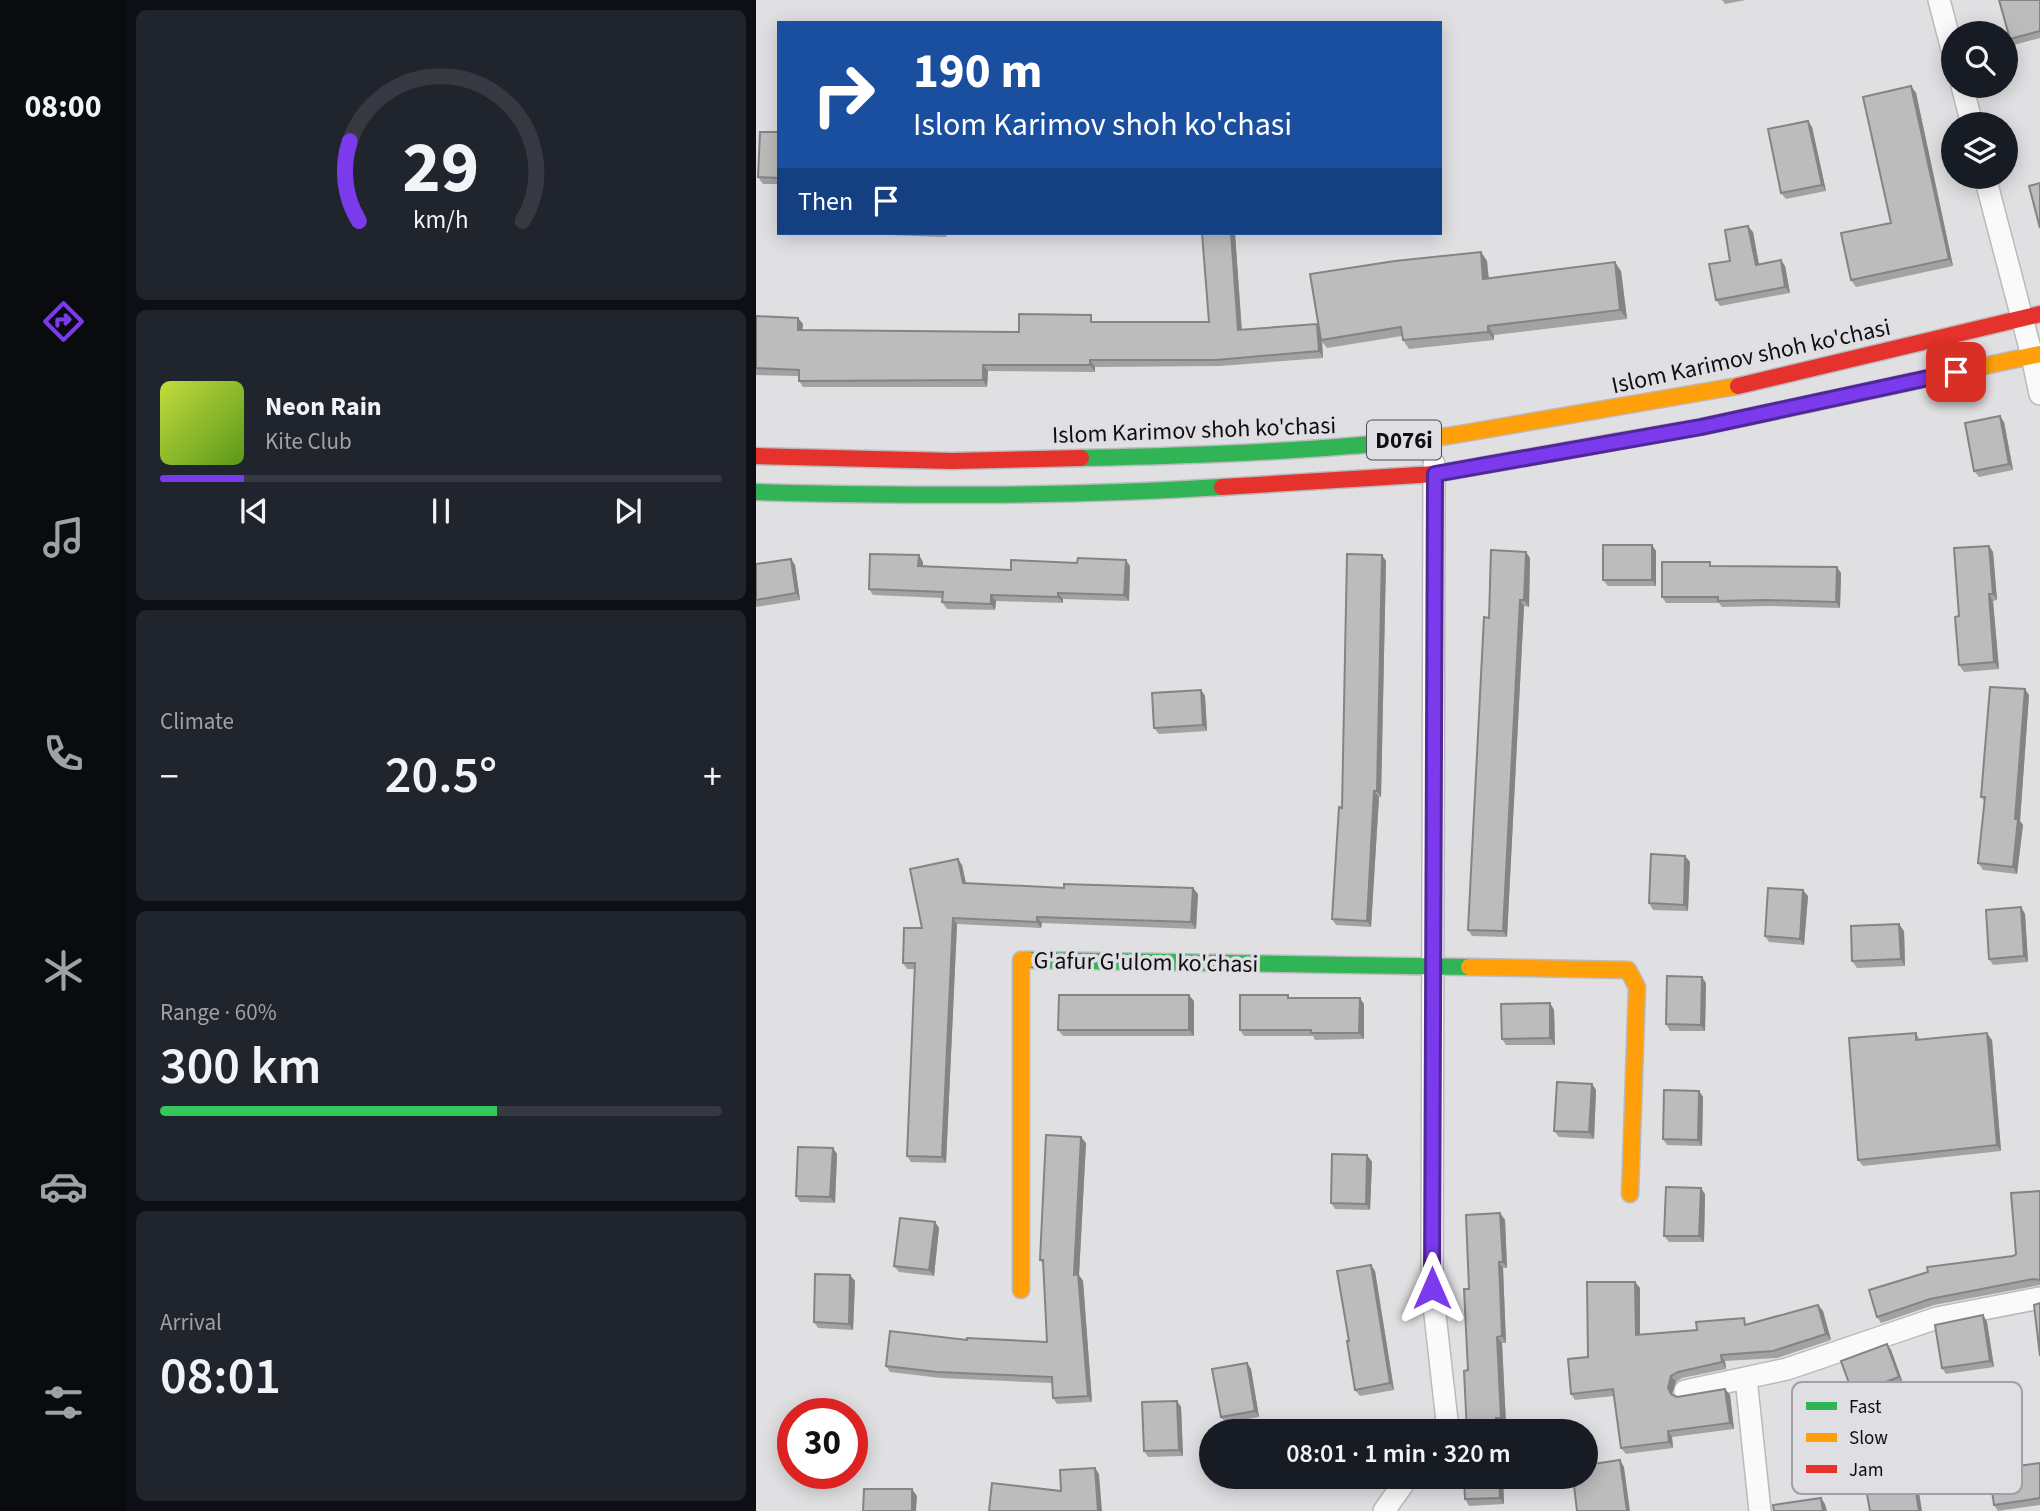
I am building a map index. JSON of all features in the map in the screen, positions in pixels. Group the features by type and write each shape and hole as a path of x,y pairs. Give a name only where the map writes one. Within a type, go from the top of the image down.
{"main road":[{"name":"Islom Karimov shoh ko'chasi","path":"756,456 952,461 1138,458 1332,448 1432,437 1727,389 2031,317"},
{"name":"D076i","path":"756,492 923,496 1128,493 1435,474 1701,427 2036,355"},
{"name":"G'afur G'ulom ko'chasi","path":"1021,1290 1021,960 1628,970 1637,987 1630,1194"}],"street":[{"path":"1939,0 1945,21"},
{"path":"1989,189 2031,317 2040,394"},
{"path":"1432,437 1435,474 1432,1288 1447,1419"},
{"path":"1685,1391 1787,1369 1937,1318 2040,1298"},
{"path":"1746,1378 1760,1511"},
{"path":"1384,1511 1400,1489"}],"building":[{"path":"1999,0 2040,0 2040,31 2018,37 2018,21 2005,21"},
{"path":"1911,86 1949,259 1851,280 1841,233 1891,223 1863,97"},
{"path":"1808,121 1822,185 1781,193 1768,129"},
{"path":"760,132 777,132 777,178 758,177"},
{"path":"2040,183 2040,228 2029,186"},
{"path":"1748,226 1756,265 1781,260 1785,287 1716,300 1709,264 1730,261 1725,230"},
{"path":"1202,235 1231,235 1238,330 1317,324 1319,351 1216,360 1090,360 1090,365 983,365 983,380 799,381 799,370 756,368 756,316 798,318 798,330 1019,332 1019,314 1091,315 1091,322 1209,322"},
{"path":"1481,252 1483,279 1615,262 1620,310 1488,326 1488,332 1403,340 1401,327 1321,340 1310,274"},
{"path":"2000,416 2009,464 1974,471 1965,423"},
{"path":"1603,545 1652,545 1652,580 1603,580"},
{"path":"1989,546 1994,662 1959,665 1954,548"},
{"path":"1491,550 1526,552 1524,600 1520,600 1503,931 1468,930 1484,617 1489,618"},
{"path":"870,554 919,555 918,566 1011,570 1011,560 1077,563 1078,558 1126,560 1124,595 991,595 991,604 942,602 943,592 869,589"},
{"path":"1347,554 1382,555 1377,791 1374,791 1367,921 1332,919 1339,807 1342,808"},
{"path":"791,559 796,593 756,600 756,564"},
{"path":"1662,562 1710,562 1710,566 1837,567 1836,602 1718,601 1718,597 1662,597"},
{"path":"1990,687 2025,689 2013,867 1978,863 1985,797 1981,797"},
{"path":"1201,690 1203,725 1154,728 1152,693"},
{"path":"1651,854 1685,856 1684,905 1649,903"},
{"path":"958,859 963,883 1064,888 1064,884 1193,888 1191,922 1037,917 1037,922 953,918 942,1157 907,1156 915,963 903,963 904,928 922,928 910,869"},
{"path":"1768,888 1803,890 1800,939 1765,936"},
{"path":"2021,907 2024,956 1989,959 1986,910"},
{"path":"1899,924 1901,959 1852,961 1851,926"},
{"path":"1667,976 1702,977 1701,1025 1666,1024"},
{"path":"1059,995 1189,995 1189,1030 1058,1030"},
{"path":"1240,995 1360,998 1359,1033 1240,1030"},
{"path":"1550,1003 1550,1038 1502,1039 1501,1004"},
{"path":"1916,1033 1916,1040 1987,1033 1997,1145 1858,1160 1849,1038"},
{"path":"1557,1082 1592,1084 1589,1132 1554,1131"},
{"path":"1664,1090 1699,1091 1698,1140 1663,1139"},
{"path":"1046,1135 1081,1137 1074,1275 1078,1274 1088,1396 1053,1398 1052,1377 937,1372 886,1366 890,1331 967,1340 1047,1342 1043,1260 1040,1260"},
{"path":"798,1147 833,1148 830,1197 796,1196"},
{"path":"1332,1154 1367,1155 1366,1204 1331,1203"},
{"path":"1666,1187 1701,1188 1699,1236 1664,1236"},
{"path":"2040,1191 2040,1280 2033,1279 1930,1299 1877,1317 1869,1290 1928,1272 1927,1267 2016,1254 2011,1193"},
{"path":"1500,1213 1503,1262 1499,1262 1502,1336 1497,1337 1501,1418 1496,1419 1466,1419 1464,1371 1468,1370 1464,1289 1469,1289 1466,1215"},
{"path":"900,1218 935,1222 929,1270 894,1266"},
{"path":"1371,1265 1390,1383 1355,1390 1337,1271"},
{"path":"815,1274 850,1275 849,1324 814,1322"},
{"path":"1587,1282 1635,1282 1636,1335 1697,1330 1696,1322 1744,1318 1745,1325 1818,1305 1826,1334 1773,1351 1721,1355 1722,1362 1678,1372 1671,1376 1668,1388 1671,1394 1677,1397 1725,1389 1730,1423 1668,1431 1669,1442 1621,1448 1613,1389 1571,1394 1568,1359 1588,1357"},
{"path":"2040,1303 2040,1356 2034,1305"},
{"path":"1983,1315 1990,1361 1942,1368 1935,1325"},
{"path":"1887,1344 1899,1377 1885,1382 1849,1382 1841,1361"},
{"path":"1247,1363 1255,1411 1221,1417 1212,1369"},
{"path":"1177,1401 1179,1450 1144,1451 1142,1402"},
{"path":"1620,1460 1627,1511 1577,1511 1574,1489 1598,1489 1598,1463"},
{"path":"2040,1463 2040,1498 1994,1505 1992,1494 2022,1494 2022,1465"},
{"path":"1095,1468 1098,1511 989,1511 992,1483 1061,1491 1060,1470"},
{"path":"864,1489 912,1489 912,1511 863,1511"},
{"path":"1465,1489 1500,1489 1500,1498 1465,1499"},
{"path":"1867,1494 1916,1494 1919,1511 1870,1511"},
{"path":"1821,1498 1823,1511 1774,1511 1773,1505"}],"traffic: fast":[{"path":"1081,458 1247,453 1414,440"},
{"path":"756,492 989,495 1222,487"},
{"path":"1028,960 1469,967"}],"traffic: slow":[{"path":"1614,442 1701,427 2040,354"},
{"path":"1414,440 1738,386"},
{"path":"1021,1290 1021,960 1028,960"},
{"path":"1469,967 1628,970 1637,987 1630,1194"}],"traffic: jam":[{"path":"1738,386 2040,314"},
{"path":"1222,487 1435,474 1614,442"},
{"path":"756,456 952,461 1081,458"}],"route":[{"path":"1432,1288 1435,474 1701,427 1956,372"}]}
